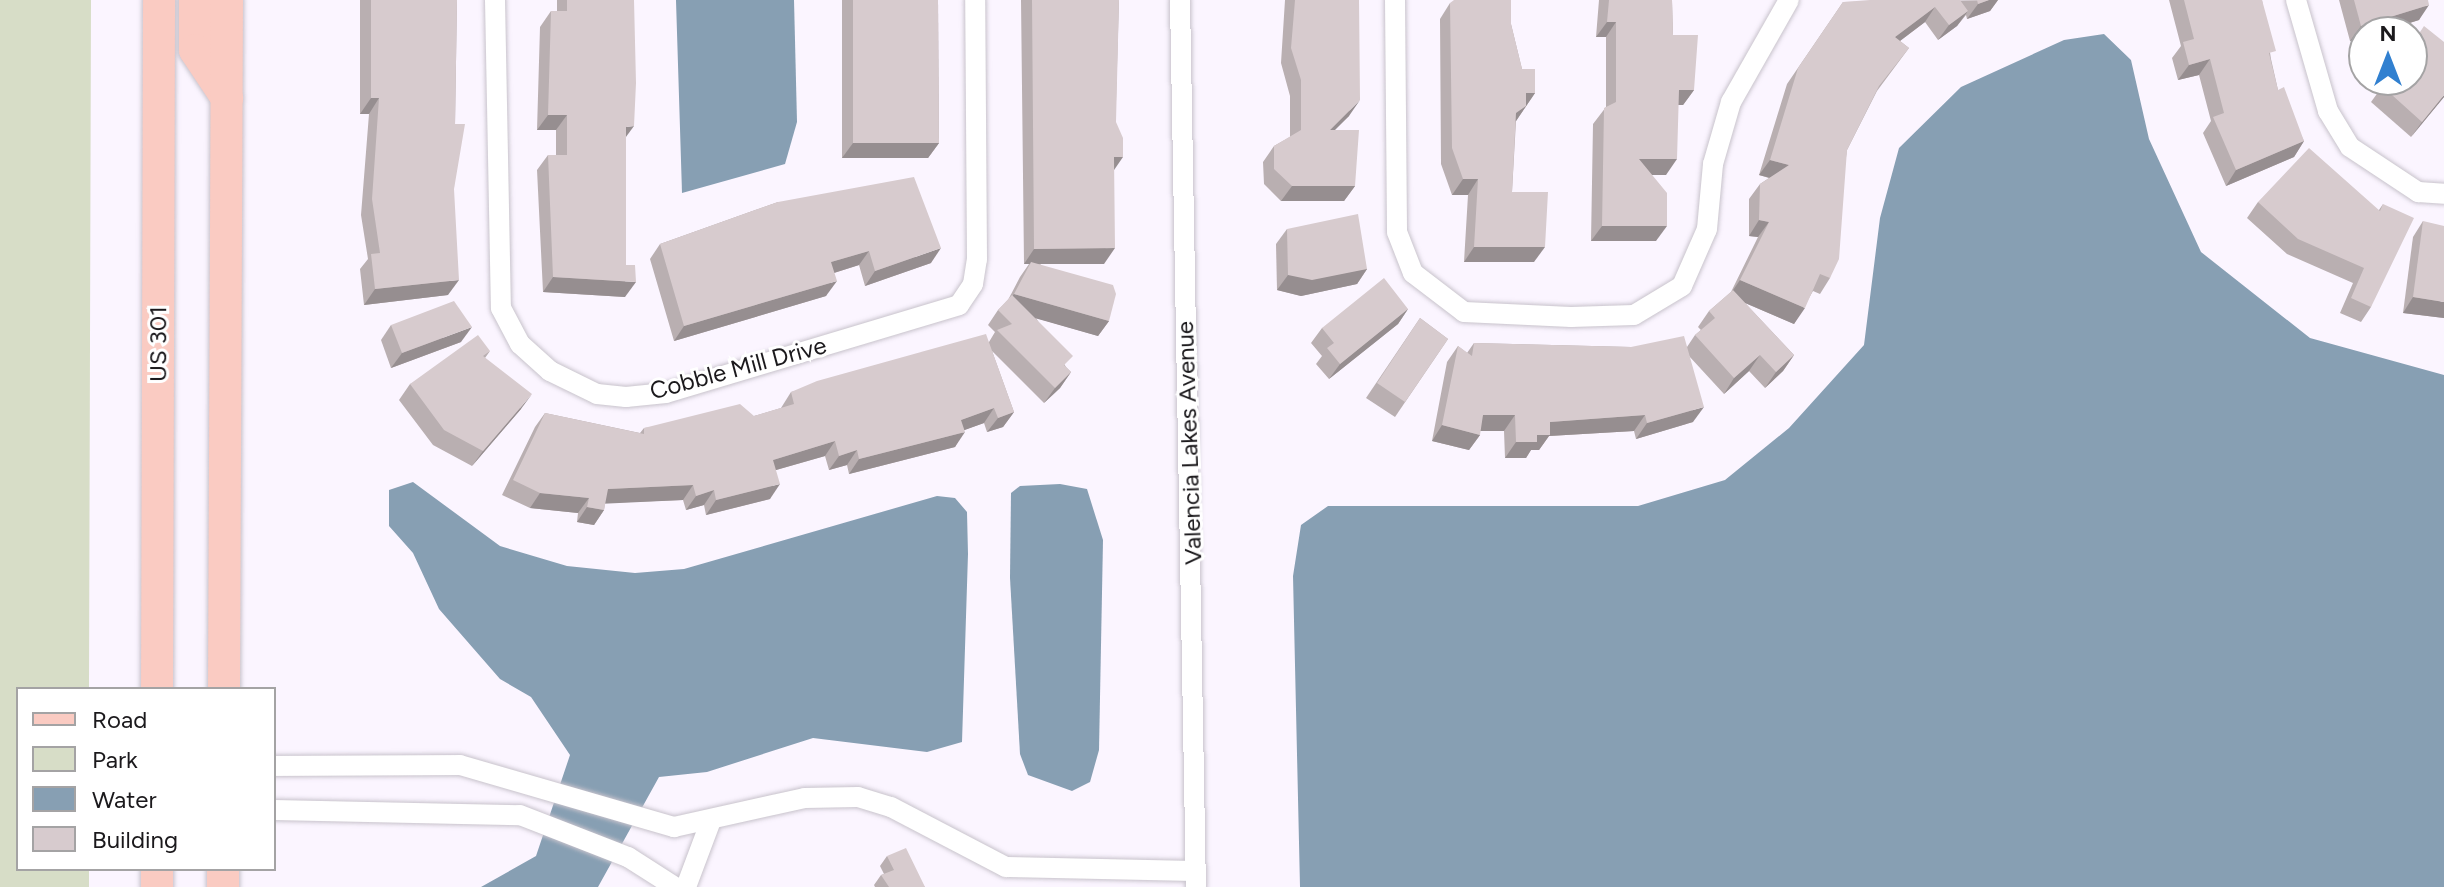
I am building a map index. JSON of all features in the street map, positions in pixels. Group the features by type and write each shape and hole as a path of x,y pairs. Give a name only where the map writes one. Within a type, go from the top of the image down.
{"main road":[{"name":"US 301","path":"157,687 159,0"},
{"path":"195,0 195,50 227,98"},
{"path":"224,687 227,0"}],"street":[{"name":"Cobble Mill Drive","path":"495,0 501,308 520,344 550,371 597,394 626,397 666,393 959,305 973,284 977,259 975,0"},
{"name":"Valencia Lakes Avenue","path":"1180,0 1196,879"},
{"path":"1395,0 1403,252 1442,301 1493,316 1634,315 1676,293 1707,229 1713,164 1731,102 1782,2"},
{"path":"2296,0 2328,111 2350,147 2418,192 2444,194"},
{"path":"276,766 460,765 534,783 640,820 710,823 805,798 858,797 891,807 1006,867 1196,879"},
{"path":"276,810 520,815 628,857 675,887"},
{"path":"686,887 710,823"}],"green space":[{"path":"0,0 91,0 89,687 16,687 16,871 89,871 89,887 0,887"}],"water":[{"path":"676,0 794,0 797,122 785,164 682,193"},
{"path":"2104,34 2131,60 2149,139 2201,252 2310,338 2444,375 2444,887 1300,887 1293,576 1301,525 1328,506 1638,506 1725,480 1789,428 1864,345 1880,218 1899,148 1961,87 2064,40"},
{"path":"413,482 500,546 567,566 635,573 684,569 937,496 955,498 967,512 962,742 927,752 813,738 707,772 659,777 598,887 481,887 536,856 570,755 531,697 500,679 439,609 413,553 389,526 389,490"},
{"path":"1060,484 1087,489 1103,540 1099,750 1090,782 1072,791 1028,775 1020,754 1010,578 1011,493 1020,486"}],"building":[{"path":"371,0 457,0 455,124 465,124 454,189 459,280 375,289 371,254 380,253 372,199 379,98 371,98"},
{"path":"567,0 634,0 636,83 634,126 626,127 626,265 635,265 636,282 553,277 548,155 567,155 567,115 548,115 551,11 567,11"},
{"path":"853,0 938,0 939,143 853,143"},
{"path":"1032,0 1119,0 1116,122 1123,138 1123,157 1114,157 1115,248 1034,249"},
{"path":"1295,0 1359,0 1360,100 1330,130 1359,130 1355,186 1292,186 1274,169 1274,146 1301,130 1301,80 1291,48"},
{"path":"1454,0 1511,0 1511,24 1522,69 1535,69 1535,93 1526,93 1526,106 1516,113 1512,192 1548,192 1545,247 1474,247 1478,179 1463,179 1452,148 1450,3"},
{"path":"1609,0 1672,0 1673,35 1698,35 1694,90 1679,90 1677,159 1639,159 1667,193 1667,226 1602,226 1604,108 1616,102 1616,22 1607,22"},
{"path":"1960,0 1968,11 1949,25 1935,7 1895,37 1909,48 1879,86 1847,150 1839,259 1830,278 1820,274 1805,308 1740,280 1769,222 1759,220 1760,184 1789,165 1770,160 1798,68 1843,2"},
{"path":"2184,0 2262,0 2276,51 2269,53 2278,90 2284,87 2304,141 2236,170 2213,117 2224,113 2210,59 2189,65 2183,42 2194,39"},
{"path":"2354,0 2428,0 2429,5 2393,16 2358,16"},
{"path":"2428,29 2444,42 2444,95 2422,122 2393,96 2428,96"},
{"path":"2309,148 2380,211 2383,204 2414,218 2371,307 2351,298 2364,268 2298,239 2258,202"},
{"path":"914,177 941,248 875,271 869,251 831,262 837,281 684,326 660,244 778,202"},
{"path":"1358,214 1367,269 1312,280 1288,275 1287,229"},
{"path":"2423,221 2444,226 2444,302 2413,297"},
{"path":"1031,262 1113,285 1116,294 1109,321 1014,294"},
{"path":"1384,278 1408,309 1340,364 1327,348 1334,343 1322,328"},
{"path":"1733,290 1794,355 1776,372 1760,355 1734,378 1695,335 1715,318 1709,311"},
{"path":"1012,295 1073,356 1064,365 1071,372 1055,388 997,330 1012,324 998,310"},
{"path":"454,301 472,327 402,353 391,325"},
{"path":"1420,318 1448,339 1405,402 1377,383"},
{"path":"986,334 1014,412 998,418 994,408 961,420 965,432 859,459 857,450 839,456 835,441 773,460 780,484 716,500 714,490 696,496 693,485 608,489 604,510 587,507 589,498 540,493 513,480 545,413 644,434 644,428 740,404 754,416 794,404 791,392 817,381"},
{"path":"478,335 490,351 483,356 532,394 483,451 444,430 410,384"},
{"path":"1684,336 1704,407 1647,423 1645,415 1550,422 1550,435 1537,435 1537,442 1516,442 1515,415 1483,415 1480,435 1442,425 1458,346 1472,356 1474,343 1631,347"},
{"path":"906,848 925,887 889,887 881,875 894,870 887,856"}]}
